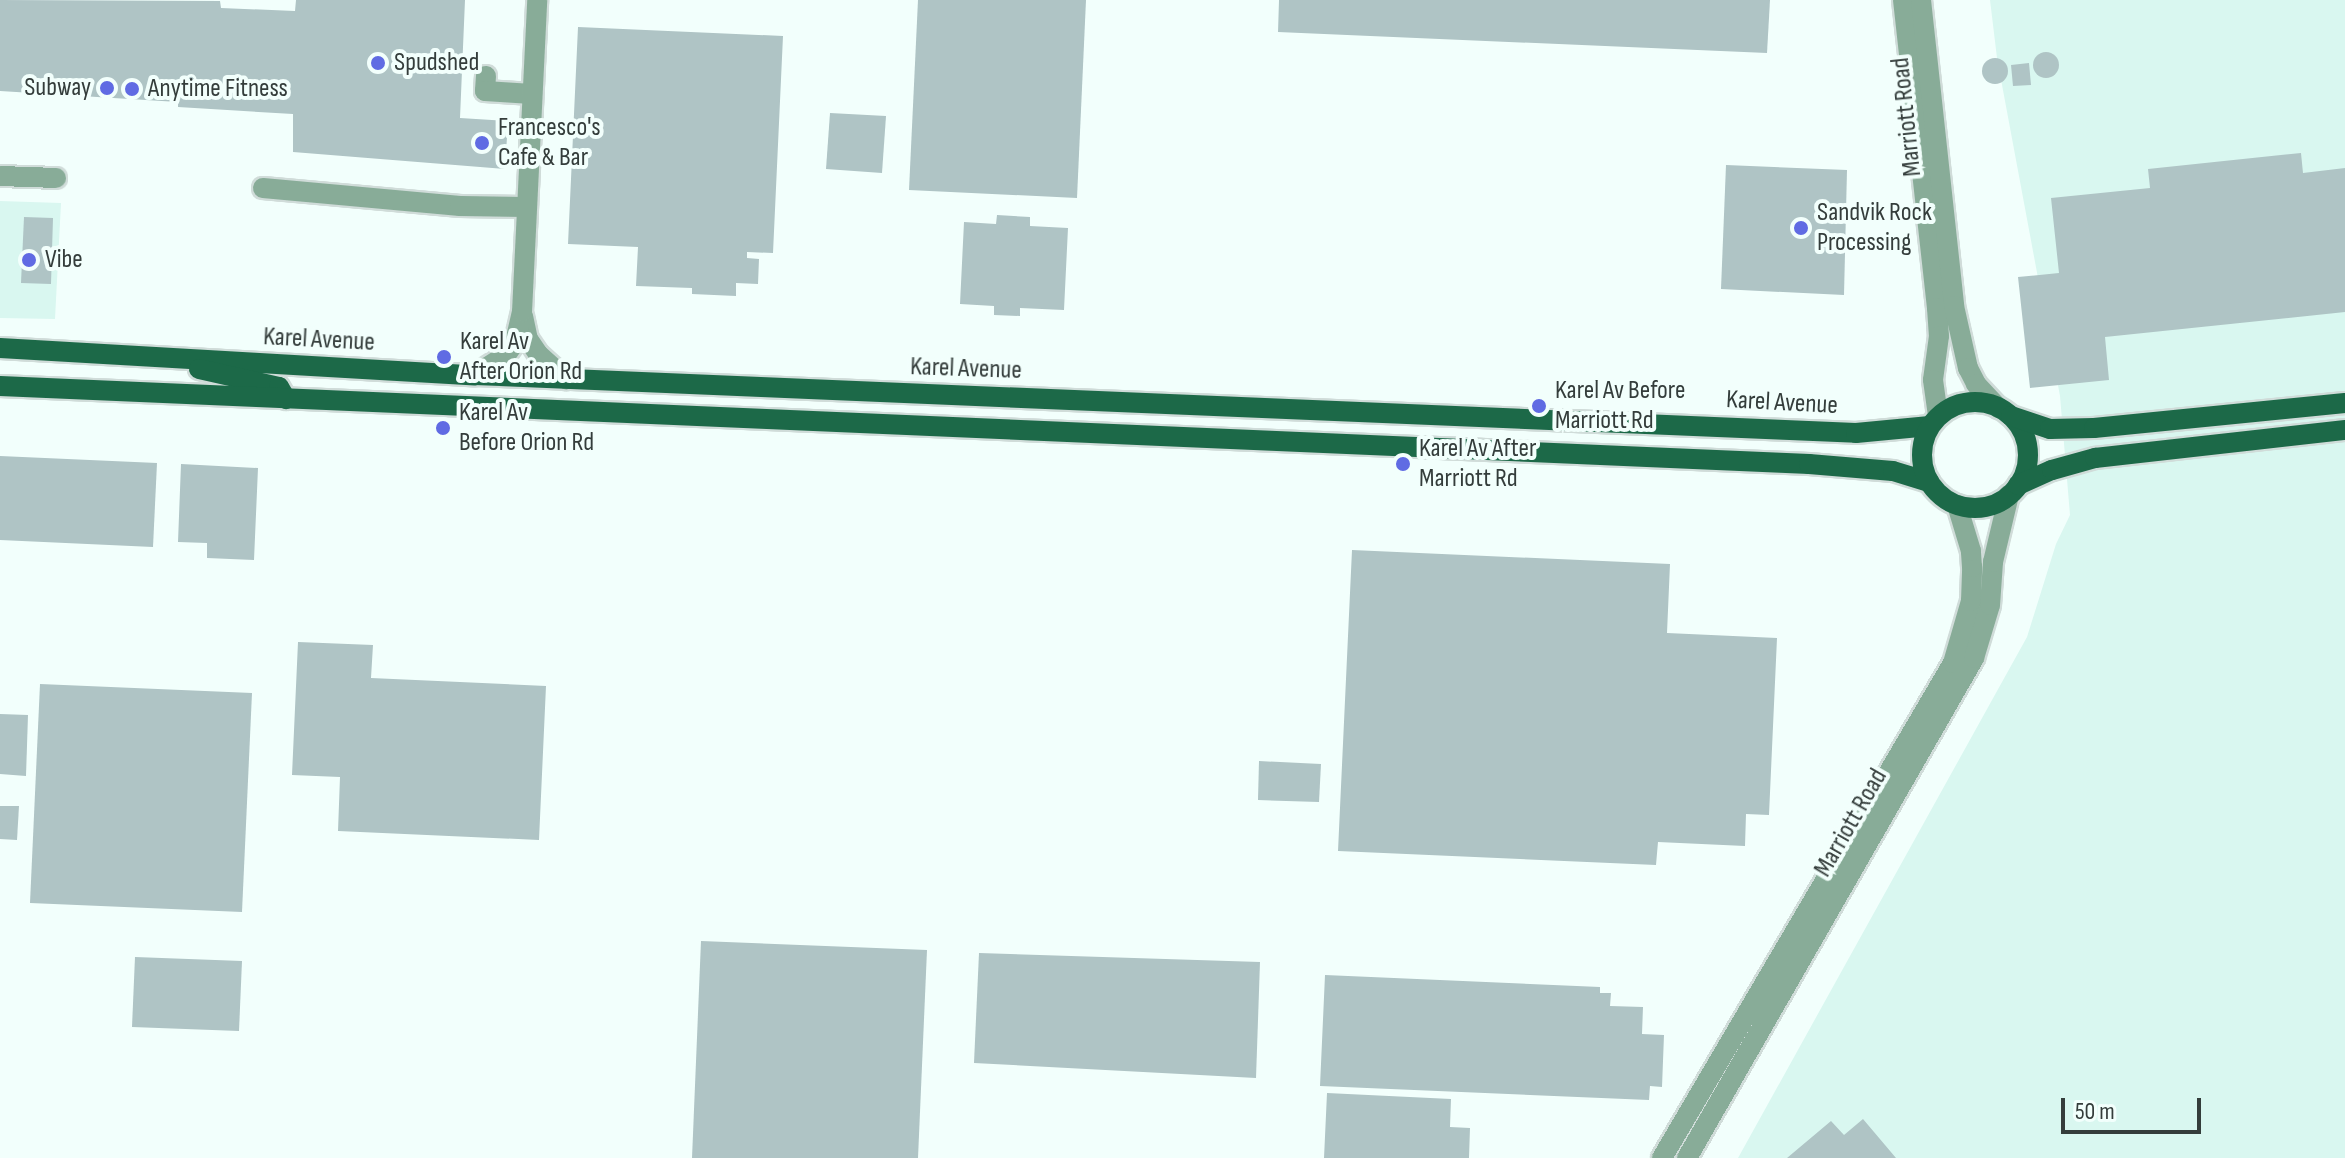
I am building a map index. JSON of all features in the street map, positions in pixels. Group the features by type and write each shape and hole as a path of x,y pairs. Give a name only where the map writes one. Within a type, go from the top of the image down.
{"main road":[{"name":"Karel Avenue","path":"0,348 475,375 1856,433 1934,421 1966,403 2004,412 2050,429 2094,428 2345,403"},
{"path":"157,357 267,383 279,387 286,399"},
{"path":"0,386 1809,464 1893,471 1929,482"},
{"path":"2004,412 2026,442 2025,472 2013,490"},
{"path":"1934,421 1922,453 1929,482 1936,492 1957,505 1984,507 2052,470 2095,458 2345,430"}],"street":[{"path":"475,375 506,355 515,342 522,312 537,0"},
{"name":"Marriott Road","path":"1903,0 1937,308 1939,336 1933,380 1934,421"},
{"name":"Marriott Road","path":"1921,0 1954,306 1968,368 1976,384 2004,412"},
{"path":"486,76 485,91 532,94"},
{"path":"0,176 56,178"},
{"path":"270,195 321,203 460,214 525,207"},
{"path":"522,312 528,339 566,379"},
{"name":"Marriott Road","path":"1687,1158 1974,658 1990,605 1993,562 2013,490"},
{"name":"Marriott Road","path":"1662,1158 1953,663 1971,601 1972,567 1971,551 1957,505"}],"shaded area":[{"path":"1990,0 2345,0 2345,1158 1738,1158 2027,637 2056,544 2070,515 2060,396 1997,58"},
{"name":"Vibe","path":"0,201 61,203 55,319 0,318"}],"building":[{"path":"0,0 220,1 221,8 295,11 296,0 465,0 460,118 508,121 505,169 293,152 293,114 178,107 178,102 0,91"},
{"path":"918,0 1086,0 1077,198 909,190"},
{"path":"1279,0 1770,0 1767,53 1278,32"},
{"path":"578,27 783,36 773,253 747,252 747,258 759,259 758,284 736,283 736,296 692,294 692,288 636,286 638,247 568,244"},
{"path":"2046,52 2055,56 2059,65 2055,74 2046,78 2037,74 2033,65 2037,56"},
{"path":"1995,58 2004,62 2008,71 2004,80 1995,84 1986,80 1982,71 1986,62"},
{"path":"2029,63 2031,85 2013,86 2011,65"},
{"path":"830,113 886,116 882,173 826,169"},
{"path":"2301,153 2303,173 2345,168 2345,312 2105,337 2109,380 2030,388 2018,277 2059,273 2051,198 2150,188 2148,169"},
{"path":"1726,165 1847,170 1844,295 1721,289"},
{"path":"997,215 1030,217 1030,226 1068,228 1064,310 1020,308 1020,316 994,315 994,306 960,304 964,222 996,224"},
{"path":"24,217 53,218 51,284 21,283"},
{"path":"0,456 157,463 153,547 0,540"},
{"path":"181,464 258,468 254,560 207,558 207,543 178,542"},
{"path":"1352,550 1670,564 1667,633 1777,638 1769,815 1746,814 1745,846 1658,842 1656,865 1338,851"},
{"path":"298,642 373,645 371,678 546,686 539,840 338,831 340,777 292,775"},
{"path":"40,684 252,693 242,912 30,903"},
{"path":"0,714 28,715 26,776 0,774"},
{"path":"1259,761 1321,764 1319,802 1258,800"},
{"path":"0,806 19,806 17,840 0,839"},
{"path":"701,941 927,950 918,1158 692,1158"},
{"path":"979,953 1260,962 1256,1078 974,1063"},
{"path":"135,957 242,961 239,1031 132,1027"},
{"path":"1325,975 1600,987 1600,993 1611,993 1610,1006 1643,1007 1642,1034 1664,1035 1662,1087 1650,1086 1649,1100 1320,1086"},
{"path":"1327,1093 1451,1099 1450,1127 1470,1128 1469,1158 1324,1158"},
{"path":"1863,1119 1896,1158 1787,1158 1831,1121 1844,1135"}],"place":[{"name":"Spudshed","path":"378,63"},
{"name":"Subway","path":"107,88"},
{"name":"Anytime Fitness","path":"132,89"},
{"name":"Francesco's Cafe & Bar","path":"482,143"},
{"name":"Sandvik Rock Processing","path":"1801,228"},
{"name":"Vibe","path":"29,260"},
{"name":"Karel Av After Orion Rd","path":"444,357"},
{"name":"Karel Av Before Marriott Rd","path":"1539,406"},
{"name":"Karel Av Before Orion Rd","path":"443,428"},
{"name":"Karel Av After Marriott Rd","path":"1403,464"}]}
